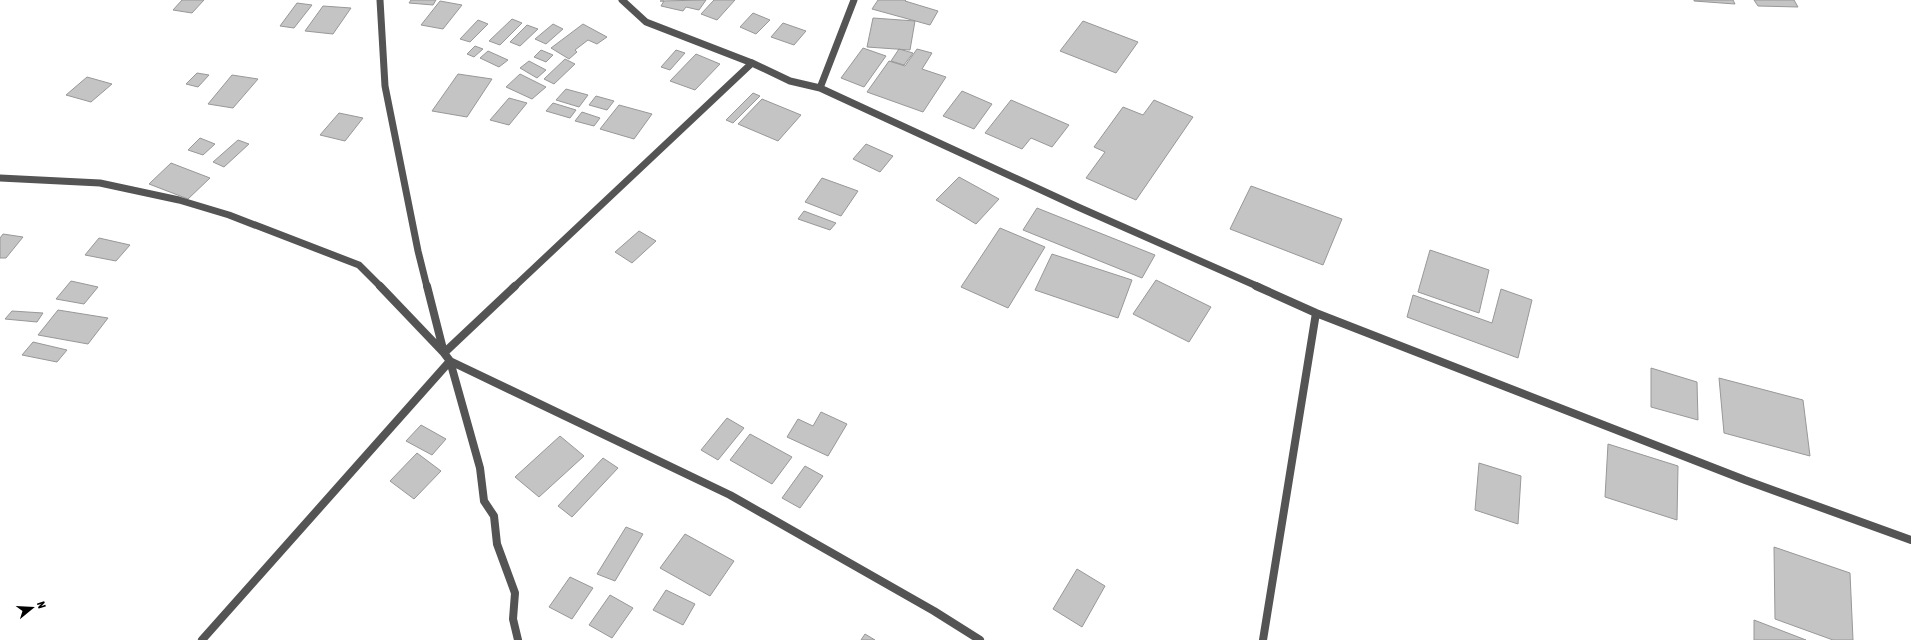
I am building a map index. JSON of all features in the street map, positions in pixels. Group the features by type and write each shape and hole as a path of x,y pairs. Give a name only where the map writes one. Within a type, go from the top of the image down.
{"street":[{"path":"380,0 385,86 418,251 444,352"},
{"path":"622,0 646,22 752,63 790,81 820,88 1078,207 1316,313 1745,480 1911,540"},
{"path":"820,88 854,0"},
{"path":"444,352 752,63"},
{"path":"0,178 100,183 179,200 229,215 359,265 444,352 450,361 480,468 484,501 494,516 497,544 502,554 515,593 513,619 518,640"},
{"path":"1263,640 1316,313"},
{"path":"202,640 450,361"},
{"path":"450,361 730,495 934,611 980,640"}],"building":[{"path":"182,0 204,0 192,13 173,10"},
{"path":"411,0 436,0 433,5 409,3"},
{"path":"706,0 699,10 686,7 683,11 661,6 664,1 660,1"},
{"path":"714,0 735,0 717,20 701,14"},
{"path":"878,0 906,0 905,1 938,11 930,25 872,9"},
{"path":"1733,0 1735,4 1694,1"},
{"path":"1754,0 1794,0 1798,7 1758,6"},
{"path":"440,1 462,5 443,29 421,25"},
{"path":"297,3 312,5 294,28 280,26"},
{"path":"323,6 351,8 333,34 305,31"},
{"path":"753,13 770,20 756,34 740,27"},
{"path":"873,18 915,21 910,50 867,47"},
{"path":"512,19 522,23 500,45 489,41"},
{"path":"478,20 488,24 470,42 460,39"},
{"path":"1083,21 1138,42 1116,73 1060,51"},
{"path":"783,23 806,31 794,45 771,37"},
{"path":"553,24 563,29 546,44 535,39"},
{"path":"583,24 607,37 597,44 588,40 575,50 577,52 569,59 551,48"},
{"path":"527,25 538,29 520,46 510,42"},
{"path":"475,46 483,49 474,57 467,54"},
{"path":"863,48 886,56 864,87 841,78"},
{"path":"899,49 913,53 904,65 891,61"},
{"path":"917,49 932,53 922,69 946,77 923,112 867,92 889,61 905,66"},
{"path":"541,50 553,55 546,62 534,57"},
{"path":"676,50 685,53 670,70 661,67"},
{"path":"488,51 508,60 499,67 480,58"},
{"path":"696,54 720,64 695,90 670,81"},
{"path":"565,59 575,64 554,84 544,79"},
{"path":"529,61 546,70 537,78 520,68"},
{"path":"197,73 209,75 198,87 186,84"},
{"path":"458,74 492,79 467,117 432,111"},
{"path":"520,74 546,87 532,99 506,87"},
{"path":"232,75 258,79 233,108 208,104"},
{"path":"87,77 112,84 91,102 66,95"},
{"path":"566,89 588,95 579,107 556,100"},
{"path":"962,91 992,104 974,129 943,116"},
{"path":"753,93 760,96 733,123 726,120"},
{"path":"596,96 614,101 607,110 589,105"},
{"path":"509,98 527,103 509,125 490,120"},
{"path":"762,99 801,115 778,141 738,124"},
{"path":"1011,100 1069,125 1052,147 1031,138 1022,149 985,133"},
{"path":"1154,100 1193,117 1136,200 1086,178 1105,152 1094,147 1123,107 1143,115"},
{"path":"553,103 576,110 570,118 546,111"},
{"path":"619,105 652,114 634,139 600,129"},
{"path":"582,112 600,118 594,126 575,121"},
{"path":"339,113 363,118 345,141 320,135"},
{"path":"200,138 215,144 203,155 188,150"},
{"path":"238,140 249,144 224,167 213,162"},
{"path":"866,144 893,156 880,172 853,159"},
{"path":"171,163 210,178 188,199 149,184"},
{"path":"959,177 999,199 976,224 936,200"},
{"path":"822,178 858,191 841,216 805,202"},
{"path":"1251,186 1342,219 1323,265 1230,229"},
{"path":"1037,208 1155,255 1142,278 1023,230"},
{"path":"804,211 836,223 830,230 798,219"},
{"path":"1000,228 1045,247 1008,308 961,287"},
{"path":"639,231 656,241 632,263 615,252"},
{"path":"3,234 23,237 6,258 0,258 0,238"},
{"path":"99,238 130,245 116,261 85,255"},
{"path":"1430,250 1489,270 1479,313 1418,292"},
{"path":"1052,254 1132,280 1118,318 1035,290"},
{"path":"1156,280 1211,307 1189,342 1133,314"},
{"path":"71,281 98,287 84,304 56,299"},
{"path":"1501,289 1532,300 1518,358 1407,317 1413,295 1492,323"},
{"path":"58,310 108,318 88,344 38,335"},
{"path":"12,311 43,313 37,322 5,319"},
{"path":"33,342 67,350 57,362 22,355"},
{"path":"1651,368 1697,382 1698,420 1651,407"},
{"path":"1719,378 1803,400 1810,456 1724,433"},
{"path":"821,412 847,424 828,456 787,437 798,419 813,426"},
{"path":"727,418 744,428 718,460 701,450"},
{"path":"421,425 446,439 432,455 406,441"},
{"path":"750,434 792,457 772,484 730,460"},
{"path":"560,436 584,456 539,497 515,477"},
{"path":"1608,444 1678,466 1677,520 1605,497"},
{"path":"417,453 441,471 414,499 390,481"},
{"path":"603,458 618,468 572,517 558,506"},
{"path":"1479,463 1521,476 1518,524 1475,510"},
{"path":"805,466 823,476 800,508 782,498"},
{"path":"626,527 643,534 615,581 597,574"},
{"path":"685,534 734,561 710,596 660,568"},
{"path":"1774,547 1850,573 1853,640 1833,640 1775,619"},
{"path":"1077,569 1105,586 1082,627 1053,609"},
{"path":"570,577 593,588 572,619 549,607"},
{"path":"666,590 695,604 683,625 653,610"},
{"path":"610,595 633,608 612,638 589,625"},
{"path":"1754,620 1806,640 1754,640"},
{"path":"865,634 875,640 861,640"}]}
